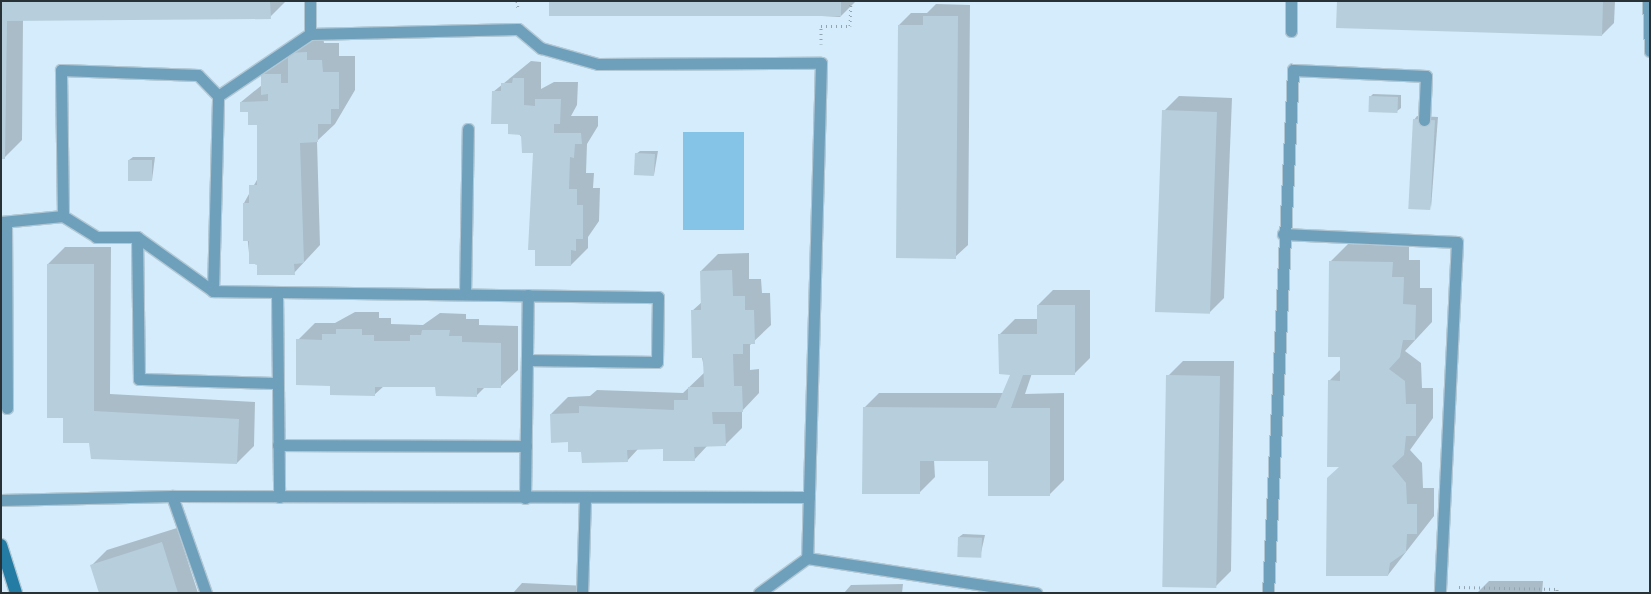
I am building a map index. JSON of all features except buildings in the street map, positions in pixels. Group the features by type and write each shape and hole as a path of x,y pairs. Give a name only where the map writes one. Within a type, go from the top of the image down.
{"street":[{"path":"1,545 16,593"}],"lane":[{"path":"310,1 310,34"},
{"path":"1291,1 1292,31"},
{"path":"1648,1 1650,51"},
{"path":"218,96 310,34 518,30 541,48 598,64 821,63 807,558"},
{"path":"63,216 61,70 198,75 218,96 213,291"},
{"path":"1268,593 1293,70 1426,76 1424,120"},
{"path":"465,294 468,129"},
{"path":"7,408 3,222 63,216 96,237 137,237 213,291 658,297 657,362 527,360"},
{"path":"1284,234 1458,242 1440,590"},
{"path":"137,237 138,380 277,382"},
{"path":"277,292 278,498"},
{"path":"525,498 528,295"},
{"path":"278,444 526,446"},
{"path":"1,500 172,496 278,498 809,497"},
{"path":"172,496 206,593"},
{"path":"582,593 585,497"},
{"path":"759,593 807,558 1036,593"}],"path":[{"path":"821,63 821,26 850,26 852,1"},
{"path":"1440,590 1557,589 1557,593"}],"shaded area":[{"path":"683,132 744,132 744,230 683,230"}]}
